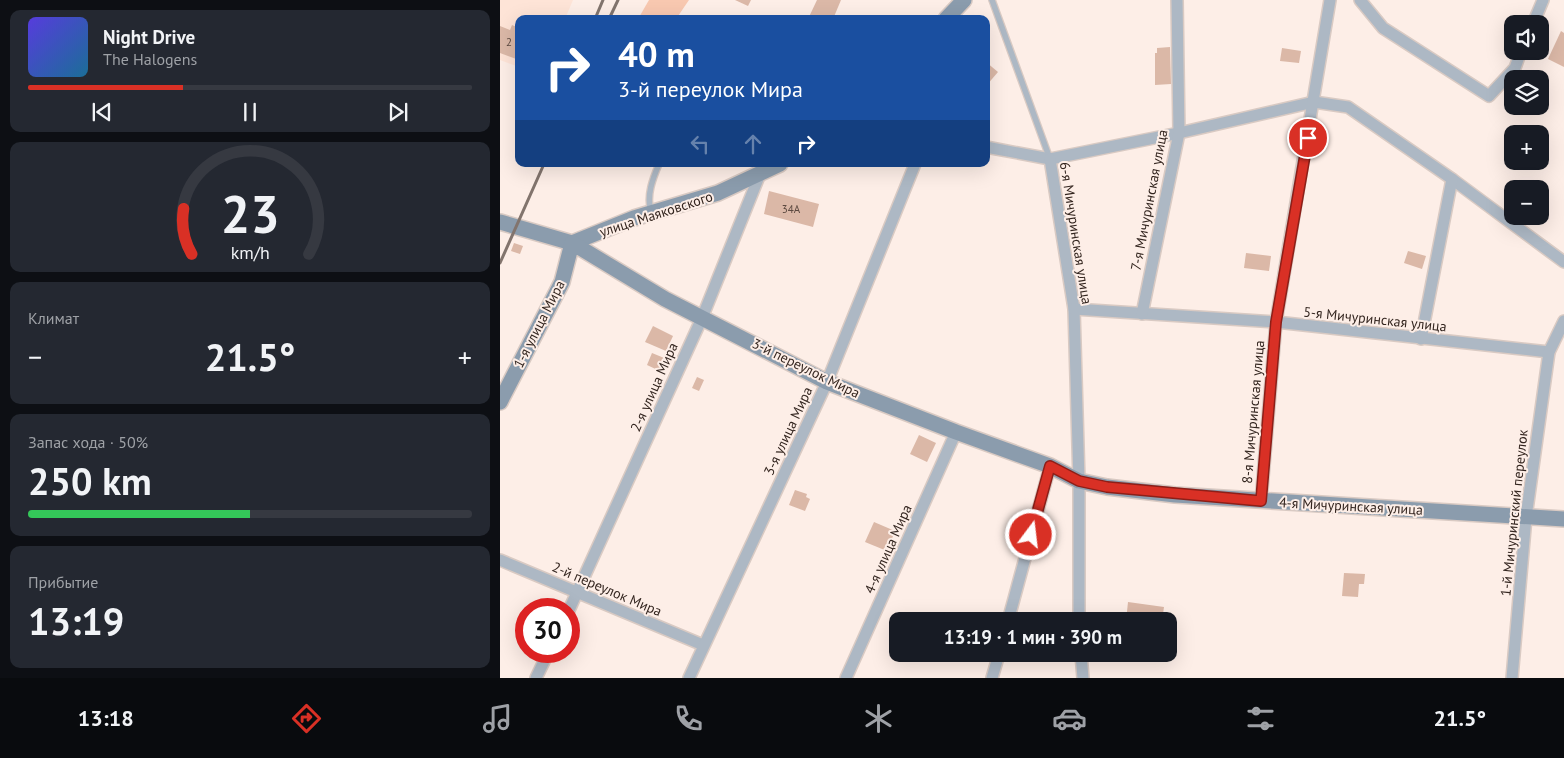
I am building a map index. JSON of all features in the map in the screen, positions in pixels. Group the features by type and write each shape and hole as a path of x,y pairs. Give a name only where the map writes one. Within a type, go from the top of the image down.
{"street":[{"path":"950,15 964,0"},
{"name":"7-я Мичуринская улица","path":"1142,314 1178,133 1177,0"},
{"name":"8-я Мичуринская улица","path":"1261,501 1276,322 1330,0"},
{"path":"1360,0 1383,28 1489,96 1514,68 1517,60"},
{"path":"1537,15 1543,0"},
{"path":"990,148 1050,160 1314,102 1348,107 1452,179 1564,262"},
{"name":"6-я Мичуринская улица","path":"1050,160 1074,309 1079,481 1080,612"},
{"name":"улица Маяковского","path":"572,244 634,218 718,193 774,167"},
{"name":"3-я улица Мира","path":"688,678 828,382 914,167"},
{"name":"2-я улица Мира","path":"575,598 702,318 760,174"},
{"path":"1421,339 1452,179"},
{"path":"500,222 572,244"},
{"name":"3-й переулок Мира","path":"572,244 664,299 828,382 1050,466 1079,481"},
{"name":"1-я улица Мира","path":"500,402 562,282 572,244"},
{"name":"5-я Мичуринская улица","path":"1074,309 1276,322 1549,352"},
{"path":"1549,352 1564,321"},
{"name":"1-й Мичуринский переулок","path":"1512,678 1526,517 1549,352"},
{"name":"4-я улица Мира","path":"846,678 956,432"},
{"path":"1010,612 1050,466"},
{"name":"4-я Мичуринская улица","path":"1079,481 1116,488 1261,501 1564,519"},
{"name":"2-й переулок Мира","path":"500,560 703,645"},
{"path":"992,678 997,662"},
{"path":"1082,662 1083,678"},
{"path":"536,678 543,663"}],"lane":[{"name":"6-я Мичуринская улица","path":"992,0 1050,160"},
{"path":"652,213 648,202 658,167"}],"shaded area":[{"path":"500,0 573,0 567,15 515,15 515,66 500,60"},
{"path":"649,0 689,0 679,15 640,15"}],"building":[{"path":"735,0 751,0 748,6"},
{"path":"817,0 841,0 835,15 810,15"},
{"path":"512,25 515,26 515,59 500,53 500,26 510,30"},
{"path":"1561,31 1564,33 1564,67 1549,60"},
{"path":"1170,47 1171,84 1155,85 1155,53 1157,53 1157,48"},
{"path":"1282,48 1301,51 1299,63 1280,61"},
{"path":"990,65 998,72 990,81"},
{"path":"769,191 819,204 813,227 764,214"},
{"path":"514,243 523,246 520,254 511,251"},
{"path":"1408,251 1426,256 1422,269 1404,263"},
{"path":"1246,253 1271,256 1269,271 1244,268"},
{"path":"653,326 673,336 666,351 645,342"},
{"path":"652,353 669,360 664,373 647,365"},
{"path":"697,377 704,380 699,391 692,388"},
{"path":"919,435 936,443 927,462 910,454"},
{"path":"795,490 807,494 806,497 810,499 805,511 789,505"},
{"path":"874,522 895,531 887,551 865,542"},
{"path":"1344,573 1365,574 1364,584 1359,584 1358,597 1342,596"},
{"path":"1128,602 1164,607 1163,612 1127,612"}],"railway":[{"path":"597,15 603,0"},
{"path":"611,15 618,0"},
{"path":"500,263 543,167"}],"route":[{"path":"1031,535 1050,466 1079,481 1107,487 1261,501 1276,322 1308,138"}]}
